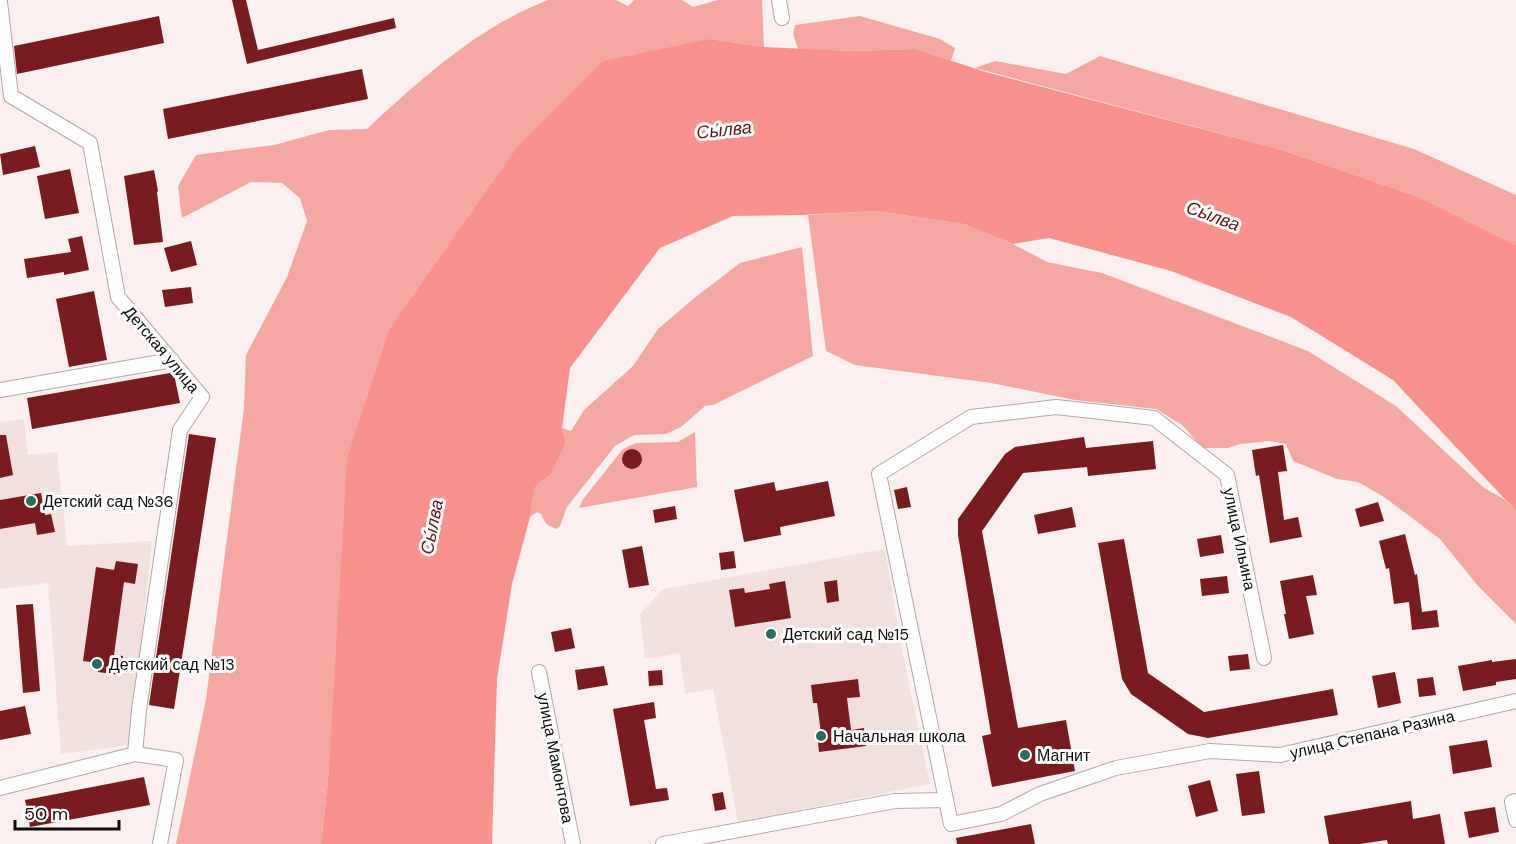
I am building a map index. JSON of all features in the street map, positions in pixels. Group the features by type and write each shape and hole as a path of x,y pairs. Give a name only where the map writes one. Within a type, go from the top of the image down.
{"street":[{"path":"779,0 782,18"},
{"name":"Детская улица","path":"0,2 11,96 90,143 118,297 202,397 180,430 138,710 135,754"},
{"path":"0,390 172,360"},
{"name":"улица Ильина","path":"946,800 879,474 971,417 1056,408 1154,418 1227,476 1264,658"},
{"name":"улица Мамонтова","path":"538,672 573,844"},
{"name":"улица Степана Разина","path":"946,800 951,824 1001,814 1040,794 1116,768 1210,751 1280,755 1516,701"},
{"path":"0,788 135,754 176,760 160,844"},
{"path":"663,844 896,801 946,800"},
{"path":"1516,801 1512,802 1516,820"}],"shaded area":[{"path":"548,0 616,0 628,6 634,0 682,0 693,7 718,0 762,0 764,47 710,39 329,770 321,844 176,844 206,699 244,408 246,355 287,277 307,221 300,198 282,183 251,182 182,218 178,186 196,155 274,145 329,130 367,129 430,73 474,39 522,11"},
{"path":"860,16 940,39 955,48 951,61 915,49 852,51 798,49 793,34 795,25"},
{"path":"1100,56 1414,149 1516,195 1516,245 1419,197 1282,150 975,68 995,61 1066,74"},
{"path":"876,211 963,224 1013,244 1047,262 1102,273 1308,351 1396,406 1483,487 1505,500 1516,511 1516,624 1478,586 1440,539 1384,497 1358,482 1337,479 1293,461 1286,444 1270,441 1240,444 1228,448 1203,448 1182,425 1156,409 1075,400 991,383 855,365 826,351 808,215"},
{"path":"802,247 813,356 713,405 705,406 681,427 666,434 634,435 615,446 567,507 560,526 556,529 546,524 541,514 537,512 530,517 535,487 552,473 566,443 562,428 571,431 584,410 633,366 658,329 740,263"},
{"name":"Детский сад №13","path":"24,419 28,455 57,452 67,546 152,541 130,745 61,754 48,583 0,589 0,422"},
{"path":"695,432 697,487 579,508 584,498 623,449 636,443 678,442"},
{"path":"885,549 903,655 930,784 738,822 713,689 685,694 680,653 645,659 640,614 663,589"}],"water":[{"name":"Сы́лва","path":"710,39 764,47 852,51 915,49 986,72 1282,150 1419,197 1516,245 1516,511 1393,380 1291,317 1171,271 1049,238 1013,244 963,224 876,211 733,216 660,248 570,368 562,428 566,443 552,473 535,487 530,517 512,584 497,679 492,844 321,844 329,770 347,459 389,330 518,146 603,61"}],"building":[{"path":"232,0 246,0 258,50 394,18 396,28 247,64"},
{"path":"159,16 164,43 17,74 14,46"},
{"path":"362,69 368,99 168,139 163,109"},
{"path":"35,146 40,167 3,175 0,154"},
{"path":"70,169 79,213 45,219 37,176"},
{"path":"154,170 163,242 134,245 124,176"},
{"path":"82,236 89,270 27,278 24,259 71,252 68,239"},
{"path":"191,241 197,265 171,272 164,248"},
{"path":"191,287 193,303 165,307 162,290"},
{"path":"94,291 107,360 69,367 56,299"},
{"path":"170,373 175,379 180,403 32,429 27,398"},
{"path":"189,434 216,438 174,709 149,705"},
{"path":"0,435 6,435 13,475 0,478"},
{"path":"1084,437 1086,448 1153,441 1156,469 1088,476 1087,467 1023,473 982,531 1018,728 1066,720 1075,771 992,787 982,736 991,734 958,535 958,519 1005,454 1015,447"},
{"path":"1283,445 1287,471 1278,472 1284,520 1298,517 1302,537 1270,543 1259,475 1256,476 1252,450"},
{"path":"628,449 636,449 642,455 642,463 636,469 628,469 622,463 622,455"},
{"path":"828,481 835,516 780,527 781,535 744,542 734,490 774,482 776,491"},
{"path":"907,487 911,507 898,509 894,490"},
{"path":"41,493 45,515 51,514 55,532 37,535 35,523 0,529 0,500"},
{"path":"1378,502 1384,521 1360,527 1355,509"},
{"path":"675,506 677,519 655,523 653,510"},
{"path":"1072,507 1076,527 1038,534 1034,515"},
{"path":"1405,534 1415,575 1417,574 1422,612 1437,610 1439,627 1412,630 1409,602 1394,604 1389,568 1386,569 1379,541"},
{"path":"1221,535 1224,553 1200,557 1197,539"},
{"path":"1124,539 1148,673 1204,712 1333,689 1338,715 1208,738 1188,734 1131,694 1122,679 1098,543"},
{"path":"642,546 649,585 629,588 622,550"},
{"path":"734,551 736,568 721,570 719,553"},
{"path":"116,561 138,564 135,584 124,582 114,655 123,656 120,675 98,672 99,663 83,661 96,567 114,570"},
{"path":"1313,575 1317,595 1306,596 1314,634 1289,639 1280,581"},
{"path":"1227,576 1229,593 1202,596 1200,579"},
{"path":"837,580 839,601 827,603 824,582"},
{"path":"785,581 791,618 735,627 729,590 744,588 745,593 770,589 769,584"},
{"path":"33,604 40,691 23,693 16,605"},
{"path":"571,628 575,648 555,652 551,632"},
{"path":"1248,654 1250,669 1230,671 1228,656"},
{"path":"1516,659 1516,679 1463,691 1458,666 1492,660 1492,662"},
{"path":"604,666 608,685 578,690 575,670"},
{"path":"662,670 663,685 649,686 648,671"},
{"path":"1395,672 1401,703 1378,708 1372,676"},
{"path":"1433,677 1436,695 1419,697 1417,679"},
{"path":"858,679 860,697 847,698 851,730 864,728 866,746 819,752 817,733 821,733 817,703 813,703 811,685"},
{"path":"654,702 656,718 644,720 656,789 667,788 669,800 630,806 613,709"},
{"path":"25,706 31,734 0,740 0,711"},
{"path":"1487,740 1492,767 1453,774 1449,746"},
{"path":"1259,771 1265,813 1242,816 1236,774"},
{"path":"144,777 150,805 30,827 25,800"},
{"path":"1210,780 1218,811 1196,817 1188,786"},
{"path":"723,792 726,809 715,811 712,794"},
{"path":"1411,801 1413,819 1440,814 1445,844 1388,844 1387,840 1360,844 1329,844 1324,816"},
{"path":"1495,807 1499,832 1469,838 1464,812"},
{"path":"1031,824 1035,844 957,844 956,838"}],"place":[{"name":"Детский сад №36","path":"31,501"},
{"name":"Детский сад №15","path":"771,634"},
{"name":"Детский сад №13","path":"97,664"},
{"name":"Начальная школа","path":"821,736"},
{"name":"Магнит","path":"1025,755"}]}
